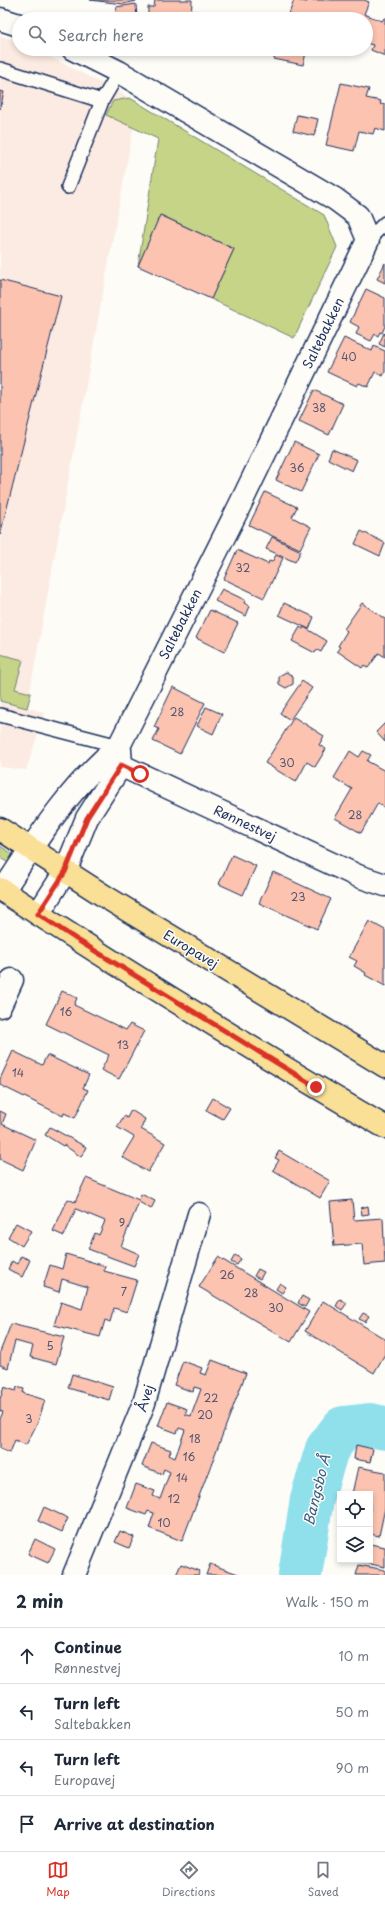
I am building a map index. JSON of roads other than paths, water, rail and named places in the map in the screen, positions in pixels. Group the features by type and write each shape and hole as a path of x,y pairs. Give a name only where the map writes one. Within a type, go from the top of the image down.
{"main road":[{"name":"Europavej","path":"0,829 65,872 385,1066"},
{"path":"2,890 86,945 302,1079 385,1127"}],"street":[{"path":"0,19 12,23"},
{"path":"87,56 119,72 335,199 358,216 368,240"},
{"name":"Saltebakken","path":"38,914 65,872 115,756 239,507 368,240"},
{"name":"Saltebakken","path":"2,890 66,800 115,756"},
{"name":"Rønnestvej","path":"115,756 358,876 385,885"},
{"path":"0,1006 12,980"},
{"name":"Åvej","path":"74,1575 144,1403 199,1214"}],"lane":[{"path":"0,69 102,102"},
{"path":"68,187 102,102 119,72"},
{"path":"368,240 385,223"},
{"path":"0,715 115,756"}],"waterway":[{"name":"Bangsbo Å","path":"300,1575 312,1499 327,1449 343,1428 370,1425 385,1428"}]}
